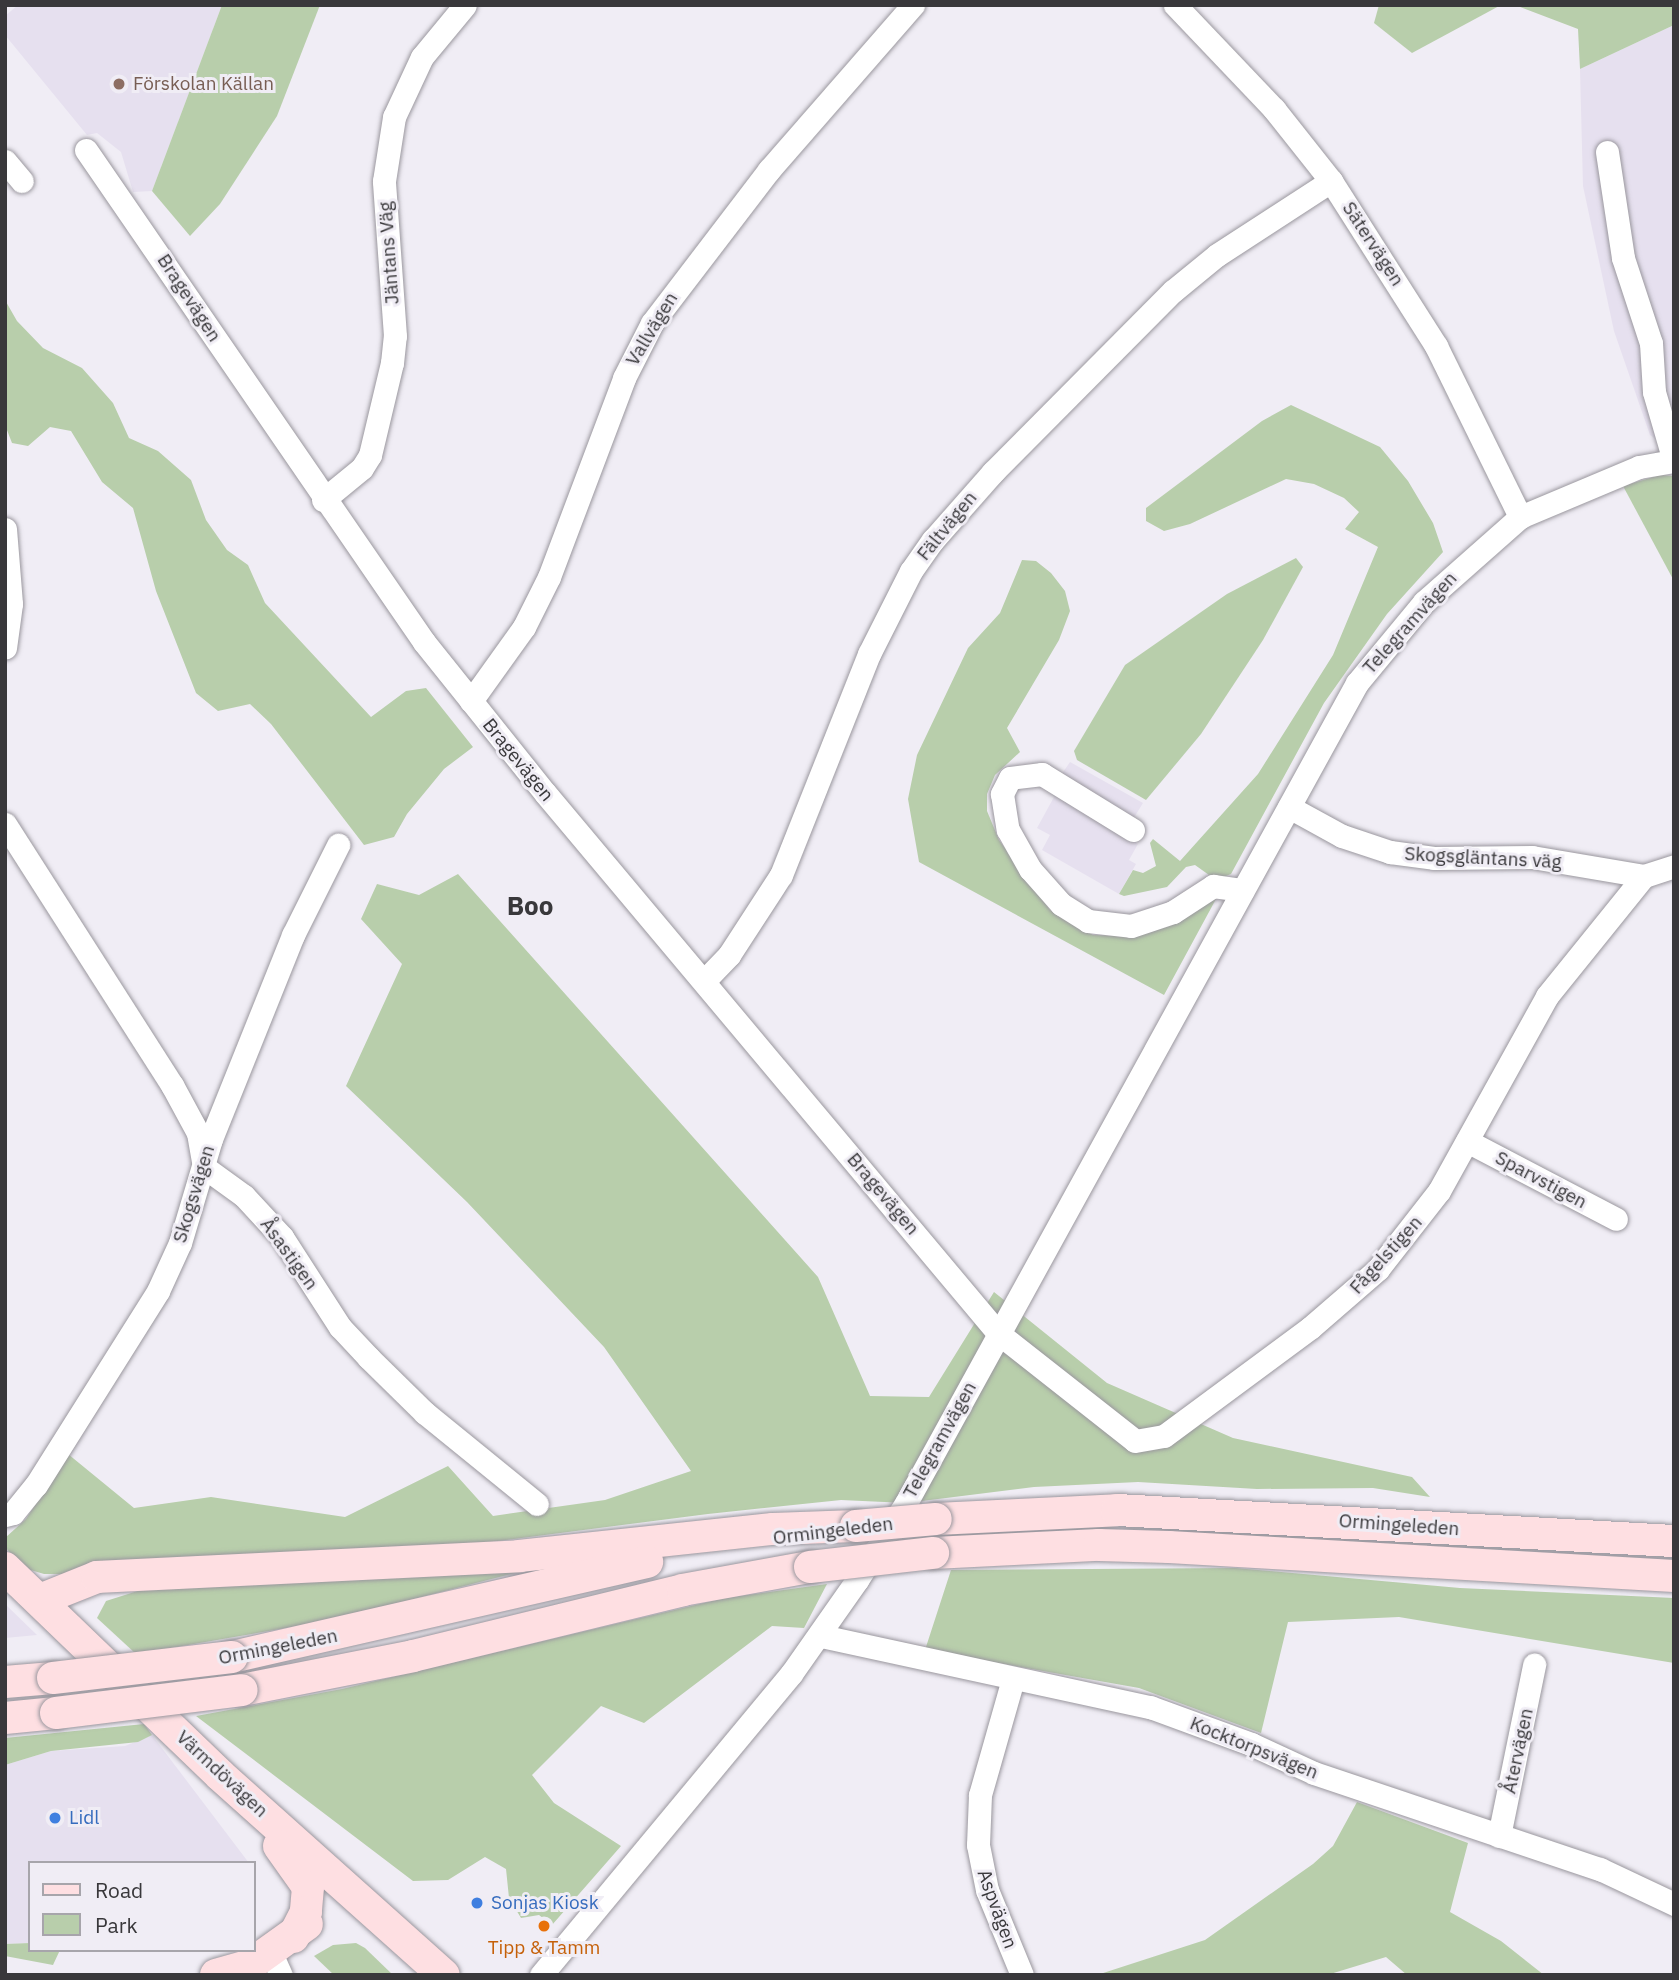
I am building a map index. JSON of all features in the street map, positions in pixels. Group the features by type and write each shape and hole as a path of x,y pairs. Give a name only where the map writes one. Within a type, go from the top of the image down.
{"main road":[{"name":"Ormingeleden","path":"5,1682 232,1657 632,1565 804,1530 936,1519 1117,1510 1674,1541"},
{"path":"42,1599 97,1577 519,1556 804,1530"},
{"name":"Ormingeleden","path":"5,1718 242,1690 413,1656 683,1590 810,1567 933,1553 1099,1545 1181,1547 1674,1576"},
{"name":"Värmdövägen","path":"5,1568 42,1599 220,1775 444,1975"},
{"path":"72,1630 76,1602 97,1577"},
{"path":"220,1775 304,1876 306,1912 282,1955"},
{"path":"216,1975 282,1955 346,1886"}],"street":[{"name":"Jäntans Väg","path":"323,500 362,468 370,455 392,363 395,336 384,181 394,117 422,57 465,5"},
{"name":"Vallvägen","path":"471,701 524,627 549,577 624,378 652,323 695,261 794,140 913,5"},
{"name":"Sätervägen","path":"1175,5 1274,109 1331,181 1436,346 1520,517"},
{"name":"Bragevägen","path":"86,150 153,242 323,500 471,701 998,1333"},
{"name":"Telegramvägen","path":"541,1975 821,1636 906,1503 1357,683 1388,643 1450,576 1520,517 1639,467 1673,461 1654,392 1651,343 1623,258 1606,152"},
{"path":"5,161 22,181"},
{"name":"Fältvägen","path":"705,980 729,955 781,875 869,653 911,571 933,540 993,472 1173,291 1217,255 1331,181"},
{"path":"5,529 11,604 5,648"},
{"path":"1133,830 1042,774 1010,778 1002,794 1008,830 1030,869 1062,904 1088,921 1131,926 1173,912 1213,886 1242,890"},
{"name":"Skogsgläntans väg","path":"1289,807 1342,836 1390,852 1434,858 1532,857 1644,876"},
{"path":"5,824 172,1085 198,1133 204,1167"},
{"name":"Skogsvägen","path":"5,1516 31,1492 158,1291 180,1243 204,1167 293,935 338,845"},
{"path":"1644,876 1674,866"},
{"name":"Fågelstigen","path":"998,1333 1127,1437 1154,1441 1250,1374 1361,1286 1410,1233 1467,1141 1546,996 1644,876"},
{"name":"Sparvstigen","path":"1467,1141 1616,1219"},
{"name":"Åsastigen","path":"204,1167 244,1195 282,1237 340,1327 369,1358 425,1413 537,1504"},
{"name":"Kocktorpsvägen","path":"821,1636 1150,1707 1251,1744 1314,1773 1600,1869 1674,1904"},
{"name":"Återvägen","path":"1499,1836 1534,1665"},
{"name":"Aspvägen","path":"1013,1679 979,1794 978,1845 987,1890 1022,1975"}],"shaded area":[{"name":"Förskolan Källan","path":"18,5 222,5 152,191 133,192 121,152 97,133 87,135 5,35 5,16"},
{"path":"1674,25 1674,453 1650,435 1614,331 1583,186 1580,69"},
{"path":"1070,762 1143,803 1124,834 1138,844 1129,860 1136,864 1119,894 1042,850 1050,835 1037,828 1054,797 1051,790"},
{"path":"5,1604 37,1635 5,1638"},
{"path":"152,1735 247,1861 28,1861 28,1943 5,1944 5,1765 51,1751 125,1746"}],"green space":[{"path":"222,5 320,5 277,116 220,204 190,236 152,191"},
{"path":"1379,5 1501,5 1412,53 1374,23"},
{"path":"1515,5 1674,5 1674,25 1580,69 1578,29"},
{"path":"5,300 17,321 43,348 82,368 113,403 129,438 158,451 191,480 206,520 227,550 248,565 265,603 371,717 406,691 426,688 473,747 444,769 407,814 394,837 364,845 271,724 250,704 218,711 196,693 156,591 133,508 102,482 71,431 50,427 28,446 12,443 5,425"},
{"path":"1291,405 1380,447 1408,481 1433,523 1443,552 1387,614 1324,703 1231,874 1216,880 1195,865 1186,867 1167,887 1124,896 1119,894 1133,870 1143,873 1156,866 1150,843 1153,839 1180,861 1258,774 1333,655 1378,547 1345,529 1359,512 1344,498 1314,484 1286,479 1190,524 1164,531 1146,521 1146,508 1262,421"},
{"path":"1660,475 1674,476 1674,581 1623,486"},
{"path":"1296,558 1303,567 1263,640 1201,734 1146,800 1077,760 1074,751 1125,665 1227,594"},
{"path":"1022,560 1036,561 1051,573 1065,591 1070,611 1059,640 1007,728 1020,752 995,775 987,794 987,811 999,840 1050,910 1093,935 1125,936 1172,923 1216,899 1164,995 919,862 908,799 917,755 968,648 1000,613"},
{"path":"458,874 818,1277 870,1396 929,1397 994,1292 1107,1383 1233,1438 1412,1477 1430,1497 1373,1488 1257,1489 1138,1482 1034,1487 906,1503 841,1500 435,1549 72,1574 44,1574 24,1568 5,1547 5,1538 26,1519 68,1454 134,1508 211,1497 345,1517 448,1466 493,1516 605,1500 691,1471 604,1347 467,1202 346,1086 402,964 361,919 377,884 419,895"},
{"path":"534,1568 332,1620 136,1654 97,1618 106,1601 147,1588"},
{"path":"1235,1568 1460,1588 1674,1598 1674,1663 1399,1617 1288,1622 1261,1733 1139,1688 925,1650 951,1570"},
{"path":"827,1584 804,1628 772,1626 644,1723 601,1706 532,1775 554,1803 621,1846 552,1925 539,1915 521,1918 509,1898 506,1869 485,1857 448,1880 413,1881 196,1716 342,1689 725,1598"},
{"path":"144,1724 152,1735 138,1742 51,1751 5,1765 5,1738"},
{"path":"1357,1802 1468,1843 1450,1912 1501,1941 1544,1975 1407,1975 1386,1957 1327,1975 1097,1975 1205,1940 1313,1864 1333,1846"},
{"path":"28,1943 28,1952 59,1952 53,1965 5,1956 5,1944"},
{"path":"356,1943 365,1948 393,1975 334,1975 314,1956 333,1945"}],"place":[{"name":"Förskolan Källan","path":"119,84"},
{"name":"Lidl","path":"55,1818"},
{"name":"Sonjas Kiosk","path":"477,1903"},
{"name":"Tipp & Tamm","path":"544,1926"}],"district":[{"name":"Boo","path":"530,906"}]}
